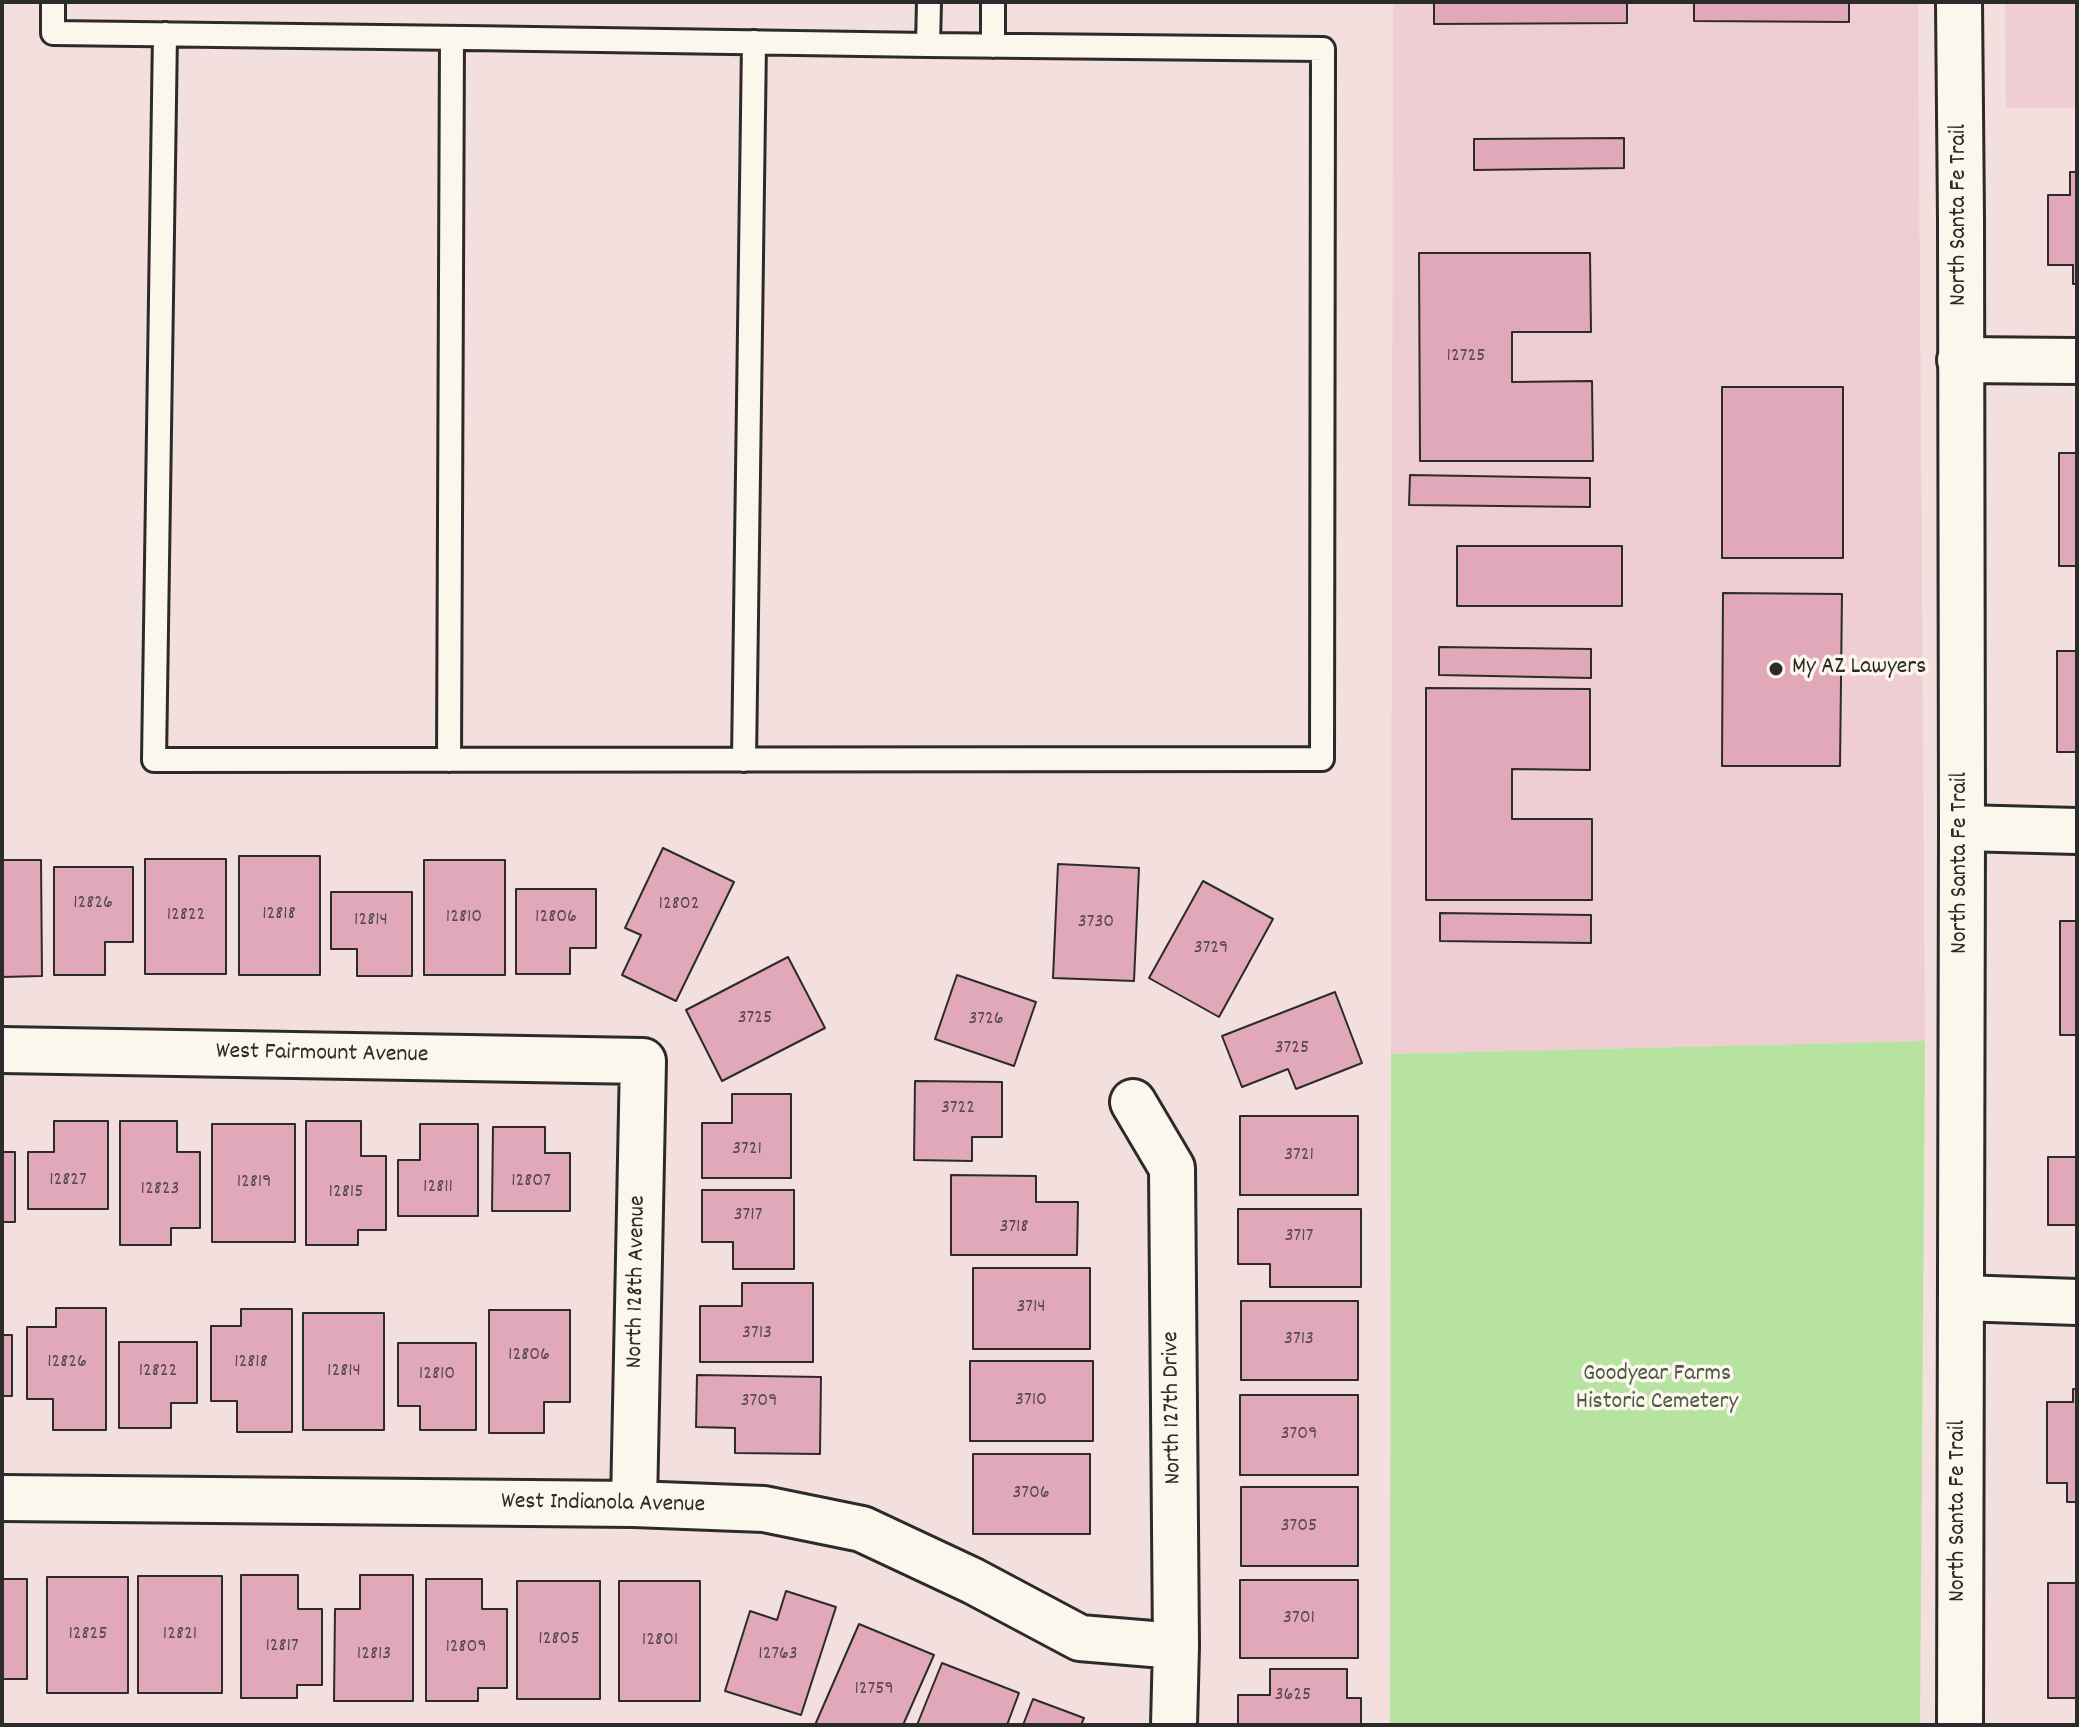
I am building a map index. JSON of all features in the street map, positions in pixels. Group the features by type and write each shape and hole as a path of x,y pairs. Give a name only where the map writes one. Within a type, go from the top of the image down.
{"street":[{"name":"North Santa Fe Trail","path":"1959,2 1962,828 1960,1725"},
{"path":"1960,360 2077,361"},
{"path":"1962,828 2077,831"},
{"name":"West Fairmount Avenue","path":"2,1050 643,1061"},
{"name":"North 128th Avenue","path":"634,1504 643,1061"},
{"name":"North 127th Drive","path":"1133,1102 1172,1168 1174,1725"},
{"path":"1961,1298 2077,1302"},
{"name":"West Indianola Avenue","path":"2,1498 634,1504 764,1509 862,1529 973,1581 1080,1638 1176,1646"}],"lane":[{"path":"53,2 53,33 165,34 754,42 993,46 1323,49 1322,759 154,760 165,34"},
{"path":"928,45 929,2"},
{"path":"993,2 993,46"},
{"path":"449,760 452,38"},
{"path":"744,760 754,42"}],"shaded area":[{"path":"1393,2 1918,2 1925,1041 1391,1054"},
{"path":"2005,2 2077,2 2077,108 2006,108"}],"green space":[{"name":"Goodyear Farms Historic Cemetery","path":"1925,1041 1920,1725 1390,1725 1391,1054"}],"building":[{"path":"1434,2 1627,2 1627,23 1434,24"},
{"path":"1694,2 1849,2 1849,22 1694,21"},
{"path":"1624,138 1624,168 1474,170 1474,139"},
{"path":"2070,172 2077,172 2077,284 2073,284 2073,265 2048,265 2048,195 2070,195"},
{"path":"1419,253 1590,253 1591,332 1512,332 1512,382 1592,381 1593,461 1420,461"},
{"path":"1722,387 1843,387 1843,558 1722,558"},
{"path":"2059,453 2077,453 2077,566 2059,566"},
{"path":"1410,475 1590,478 1590,507 1409,505"},
{"path":"1457,546 1622,546 1622,606 1457,606"},
{"path":"1723,593 1842,594 1840,766 1722,766"},
{"path":"1439,647 1591,649 1591,678 1439,675"},
{"path":"2057,651 2077,651 2077,752 2057,752"},
{"path":"1426,688 1590,689 1590,770 1512,769 1512,819 1592,819 1592,900 1426,900"},
{"path":"663,848 734,882 676,1001 622,975 641,935 625,928"},
{"path":"239,856 320,856 320,975 239,975"},
{"path":"145,859 226,859 226,974 145,974"},
{"path":"2,860 41,860 42,976 2,977"},
{"path":"424,860 505,860 505,975 424,975"},
{"path":"1058,864 1139,868 1134,981 1053,978"},
{"path":"54,867 133,867 133,942 105,942 105,975 54,975"},
{"path":"1203,881 1273,919 1219,1017 1149,978"},
{"path":"516,889 596,889 596,948 570,948 570,974 516,974"},
{"path":"331,892 412,892 412,976 357,976 357,949 331,949"},
{"path":"1440,913 1591,915 1591,943 1440,941"},
{"path":"2060,921 2077,921 2077,1035 2060,1035"},
{"path":"788,957 825,1028 722,1081 686,1010"},
{"path":"957,975 1036,1002 1014,1066 935,1039"},
{"path":"1335,992 1362,1063 1296,1089 1288,1069 1242,1087 1222,1036"},
{"path":"915,1081 1002,1082 1002,1137 972,1137 972,1161 914,1160"},
{"path":"732,1094 791,1094 791,1178 702,1178 702,1123 732,1123"},
{"path":"1240,1116 1358,1116 1358,1195 1240,1195"},
{"path":"54,1121 108,1121 108,1209 28,1209 28,1152 54,1152"},
{"path":"120,1121 177,1121 177,1152 200,1152 200,1228 171,1228 171,1245 120,1245"},
{"path":"306,1121 361,1121 361,1156 386,1156 386,1230 358,1230 358,1245 306,1245"},
{"path":"212,1124 295,1124 295,1242 212,1242"},
{"path":"420,1124 478,1124 478,1216 398,1216 398,1160 420,1160"},
{"path":"493,1127 545,1127 545,1153 570,1153 570,1211 492,1211"},
{"path":"2,1152 15,1152 15,1222 2,1222"},
{"path":"2048,1157 2077,1157 2077,1225 2048,1225"},
{"path":"951,1175 1036,1176 1036,1202 1078,1202 1077,1255 951,1255"},
{"path":"702,1190 794,1190 794,1269 733,1269 733,1242 702,1242"},
{"path":"1238,1209 1361,1209 1361,1287 1270,1287 1270,1264 1238,1264"},
{"path":"973,1268 1090,1268 1090,1349 973,1349"},
{"path":"742,1283 813,1283 813,1362 700,1362 700,1306 742,1306"},
{"path":"1241,1301 1358,1301 1358,1380 1241,1380"},
{"path":"56,1308 106,1308 106,1430 53,1430 53,1399 27,1399 27,1327 56,1327"},
{"path":"241,1309 292,1309 292,1432 237,1432 237,1401 211,1401 211,1326 241,1326"},
{"path":"489,1310 570,1310 570,1402 544,1402 544,1433 489,1433"},
{"path":"303,1313 384,1313 384,1430 303,1430"},
{"path":"2,1335 12,1335 12,1396 2,1396"},
{"path":"119,1342 197,1342 197,1403 171,1403 171,1428 119,1428"},
{"path":"398,1343 476,1343 476,1430 420,1430 420,1406 398,1406"},
{"path":"970,1361 1093,1361 1093,1441 970,1441"},
{"path":"697,1375 821,1377 820,1454 735,1453 735,1428 696,1427"},
{"path":"2073,1389 2077,1389 2077,1502 2067,1502 2067,1483 2047,1483 2047,1402 2073,1402"},
{"path":"1240,1395 1358,1395 1358,1475 1240,1475"},
{"path":"973,1454 1090,1454 1090,1534 973,1534"},
{"path":"1241,1487 1358,1487 1358,1566 1241,1566"},
{"path":"241,1575 298,1575 298,1609 322,1609 322,1685 297,1685 297,1698 241,1698"},
{"path":"360,1575 413,1575 413,1701 334,1701 335,1609 360,1609"},
{"path":"138,1576 222,1576 222,1693 138,1693"},
{"path":"47,1577 128,1577 128,1693 47,1693"},
{"path":"2,1579 27,1579 27,1679 2,1679"},
{"path":"426,1579 482,1579 482,1609 507,1609 507,1688 478,1688 478,1701 426,1701"},
{"path":"1240,1580 1358,1580 1358,1658 1240,1658"},
{"path":"517,1581 600,1581 600,1699 517,1699"},
{"path":"619,1581 700,1581 700,1701 619,1701"},
{"path":"2048,1583 2077,1583 2077,1698 2048,1698"},
{"path":"786,1591 836,1607 801,1715 725,1691 750,1611 777,1620"},
{"path":"859,1624 934,1655 903,1725 815,1725"},
{"path":"942,1663 1019,1693 1007,1725 917,1725"},
{"path":"1270,1669 1347,1669 1347,1698 1361,1698 1361,1725 1238,1725 1238,1695 1270,1695"},
{"path":"1033,1699 1084,1718 1081,1725 1023,1725"}],"place":[{"name":"My AZ Lawyers","path":"1776,669"}]}
